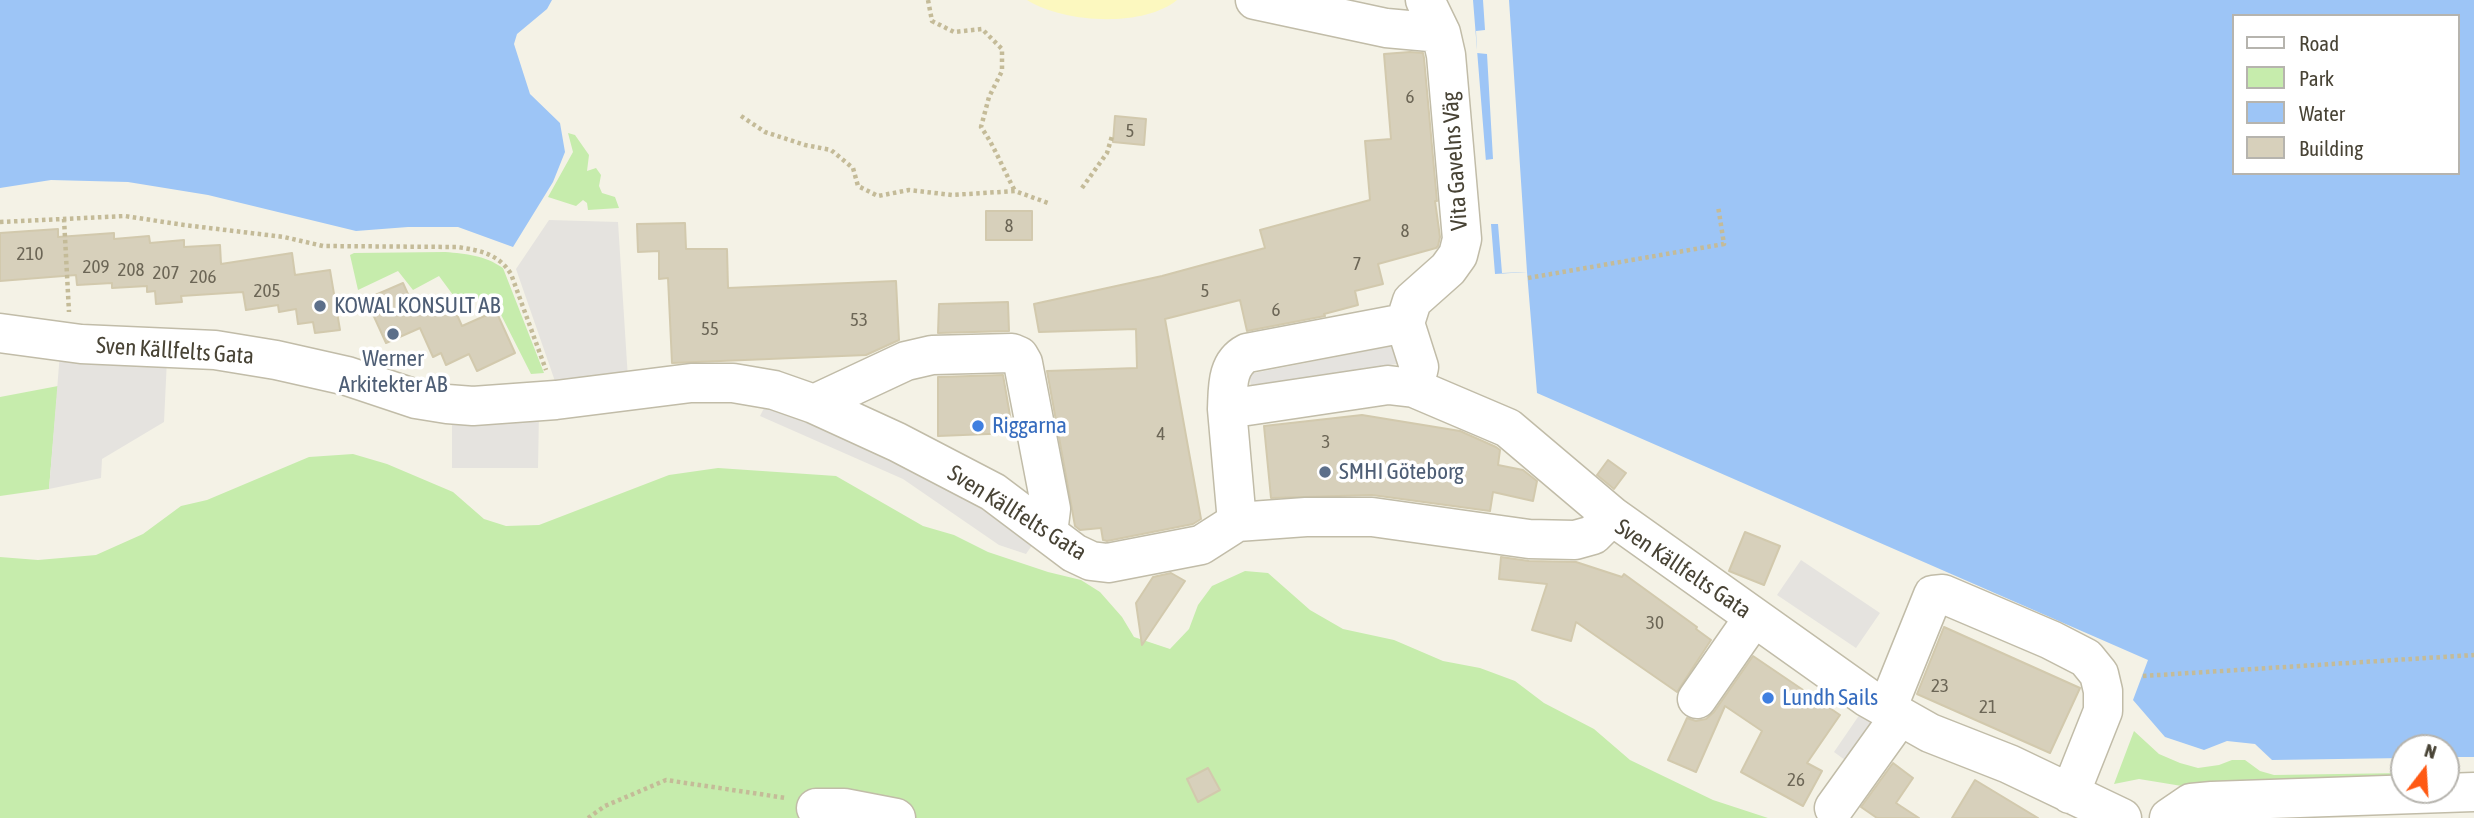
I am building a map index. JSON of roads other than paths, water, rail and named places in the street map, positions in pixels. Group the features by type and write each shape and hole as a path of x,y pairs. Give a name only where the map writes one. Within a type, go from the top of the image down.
{"street":[{"path":"1255,0 1386,28 1433,16"},
{"name":"Vita Gavelns Väg","path":"1405,323 1412,301 1448,269 1458,255 1462,239 1446,55 1433,16"},
{"path":"1237,522 1227,409 1228,382 1238,358 1247,353 1405,323 1419,367 1414,388"},
{"name":"Sven Källfelts Gata","path":"4,337 81,344 215,350 335,373 416,399 473,406 556,400 691,383 733,383 774,390 814,404 897,442 993,492 1074,553 1091,561 1108,563 1201,545 1237,522 1307,517 1372,517 1529,538 1574,540 1593,535 1612,516 1893,712 1930,733 2009,764 2122,818"},
{"path":"814,404 906,361 932,355 1005,353 1019,356 1023,363 1051,509 1048,533"},
{"path":"1227,409 1388,385 1414,388 1508,428 1612,516"},
{"path":"1834,808 1893,712 1933,595 1943,594 2051,640 2093,664 2102,680 2104,691 2101,721 2070,794"},
{"path":"1697,699 1754,617"},
{"path":"2169,818 2191,803 2212,801 2474,792"},
{"path":"817,807 844,808 896,818"}],"water":[{"path":"0,0 552,0 547,9 517,34 514,44 530,94 560,123 565,152 553,182 513,247 458,227 356,231 208,195 128,182 51,180 0,188"},
{"path":"1473,0 2474,0 2474,757 2460,757 2460,734 2390,734 2390,758 2272,760 2255,744 2227,741 2204,750 2165,737 2133,700 2148,660 1537,393 1527,272 1495,274"}],"place":[{"name":"KOWAL KONSULT AB","path":"320,306"},
{"name":"Werner Arkitekter AB","path":"393,334"},
{"name":"Riggarna","path":"978,426"},
{"name":"SMHI Göteborg","path":"1325,472"},
{"name":"Lundh Sails","path":"1768,698"}]}
